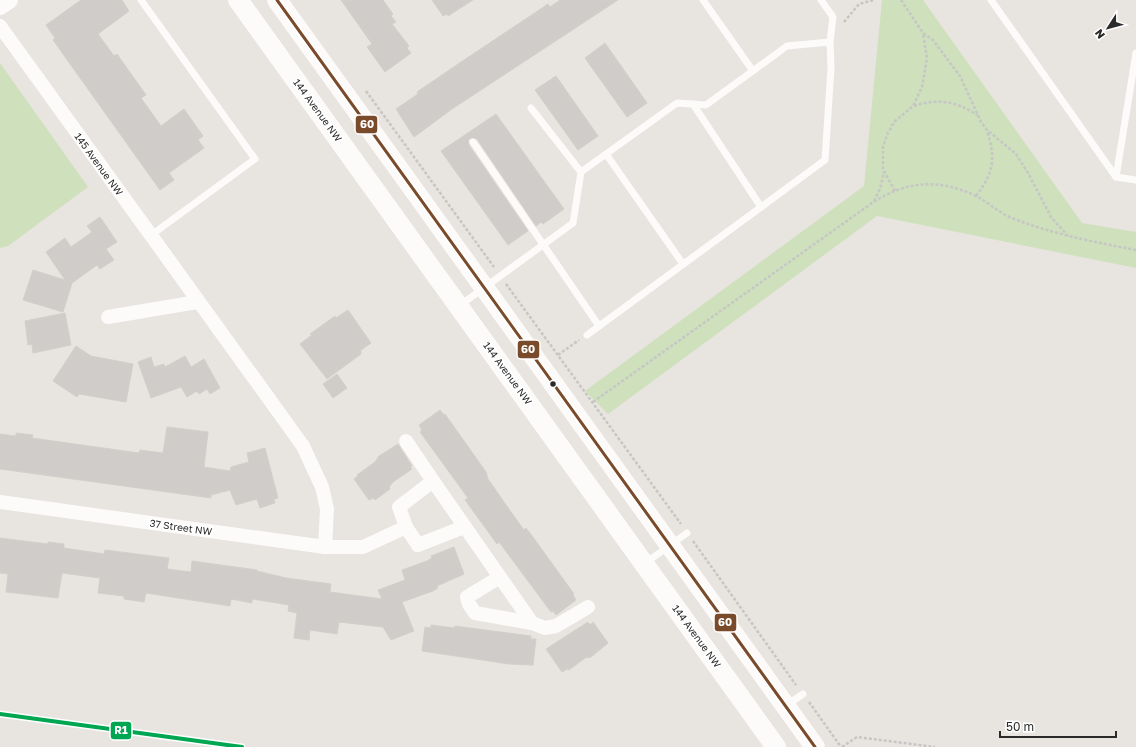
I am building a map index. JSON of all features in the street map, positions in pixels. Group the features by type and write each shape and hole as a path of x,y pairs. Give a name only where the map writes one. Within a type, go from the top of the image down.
{"main road":[{"name":"144 Avenue NW","path":"238,0 776,747"},
{"path":"276,0 815,747"}],"street":[{"path":"0,6 10,0"},
{"name":"145 Avenue NW","path":"0,26 197,302 303,446 322,487 327,509 325,547"},
{"path":"108,317 197,302"},
{"path":"406,441 464,527 532,623"},
{"path":"433,481 399,507 406,528 418,545 464,527"},
{"name":"37 Street NW","path":"0,502 325,547 363,547 406,528"},
{"path":"500,577 467,597 469,604 475,613 532,623 545,628 556,626 588,607"}],"lane":[{"path":"141,0 256,159 150,236"},
{"path":"703,0 753,71"},
{"path":"587,335 825,160 831,66 830,42 833,17 822,0"},
{"path":"991,0 1116,177 1136,180"},
{"path":"459,306 573,223 581,172 677,103 706,105 787,46 830,42"},
{"path":"1116,177 1136,53"},
{"path":"693,104 761,207"},
{"path":"531,108 581,172"},
{"path":"473,142 599,326"},
{"path":"606,154 682,264"},
{"path":"644,564 687,533"},
{"path":"785,706 803,694"}],"path":[{"path":"830,42 859,4 874,0"},
{"path":"901,0 923,33 933,40 960,76 978,115 987,130 993,155 992,167 983,187 976,196"},
{"path":"913,106 922,87 926,72 927,58 923,33"},
{"path":"364,88 593,402 841,747 857,736 935,747"},
{"path":"895,190 885,172 882,158 886,135 894,122 913,106 927,101 947,101 978,115"},
{"path":"987,130 1016,154 1028,173 1050,217 1070,238"},
{"path":"872,203 880,189 885,172"},
{"path":"593,402 872,203 895,190 911,186 935,184 952,187 976,196 1010,218 1070,238 1136,250"},
{"path":"558,355 587,335"}],"green space":[{"path":"882,0 923,0 1082,223 1136,232 1136,268 877,216 608,414 585,391 864,186"},
{"path":"0,63 88,187 8,246 0,248"}],"building":[{"path":"81,0 122,0 129,11 98,34 114,56 117,54 146,95 141,98 161,126 184,109 203,136 198,140 204,148 169,173 174,180 160,190 53,40 55,38 46,25"},
{"path":"341,0 383,0 393,14 391,16 396,22 392,24 409,46 407,48 411,53 385,72 367,47 372,44"},
{"path":"432,0 473,0 448,16 447,14 443,16"},
{"path":"560,0 618,0 452,109 414,137 396,109 418,94 417,92 548,4 550,7"},
{"path":"605,43 647,103 627,117 585,58"},
{"path":"556,76 598,136 578,150 535,90"},
{"path":"496,114 564,209 543,224 541,222 536,226 477,139 471,138 468,140 469,145 528,231 508,245 441,151"},
{"path":"100,217 117,242 106,249 114,260 100,269 97,265 72,283 63,312 23,300 33,270 65,280 46,252 65,238 71,247 92,232 87,226"},
{"path":"348,310 371,343 361,350 361,354 327,379 300,344 312,335 310,334 335,316 336,318"},
{"path":"65,313 71,345 33,353 32,344 28,345 25,321"},
{"path":"76,346 91,356 133,364 126,402 79,394 77,397 53,381"},
{"path":"185,356 191,367 204,359 220,388 210,394 207,389 199,394 197,391 187,397 181,387 151,398 138,362 151,357 154,367 164,364 165,367"},
{"path":"337,374 347,388 333,398 323,384"},
{"path":"440,410 444,415 445,414 486,472 488,479 524,530 526,528 530,533 574,594 573,595 576,600 556,615 553,611 551,612 499,542 497,544 465,500 468,498 420,432 422,430 419,425"},
{"path":"167,427 208,432 204,467 230,471 231,467 249,462 247,453 265,448 278,498 274,499 275,503 260,508 257,499 236,505 230,490 211,495 211,498 0,469 0,434 16,436 16,433 33,435 32,438 139,453 140,450 163,453"},
{"path":"398,444 412,466 410,467 412,469 393,482 389,487 390,489 375,500 373,498 369,500 354,479 358,476 357,475 375,462 379,456"},
{"path":"0,538 48,544 48,542 64,544 64,548 104,554 105,550 169,558 167,569 191,572 192,561 257,570 286,578 331,584 330,592 382,599 378,590 405,580 402,570 427,561 432,558 431,556 454,547 464,574 437,586 438,588 433,591 402,602 414,631 391,640 383,627 339,622 337,634 310,630 309,640 294,638 297,613 288,611 289,605 252,599 252,603 231,599 230,606 146,593 144,602 124,599 124,596 98,593 100,578 62,573 58,598 6,592 8,574 0,573"},
{"path":"588,622 590,625 593,622 608,643 591,657 585,658 569,670 567,669 562,672 546,649"},
{"path":"431,625 455,628 455,626 531,636 531,639 536,639 533,665 509,664 422,651 425,627 431,628"}],"transit line":[{"name":"60","path":"277,0 815,747"},
{"name":"R1","path":"0,714 242,747"}]}
